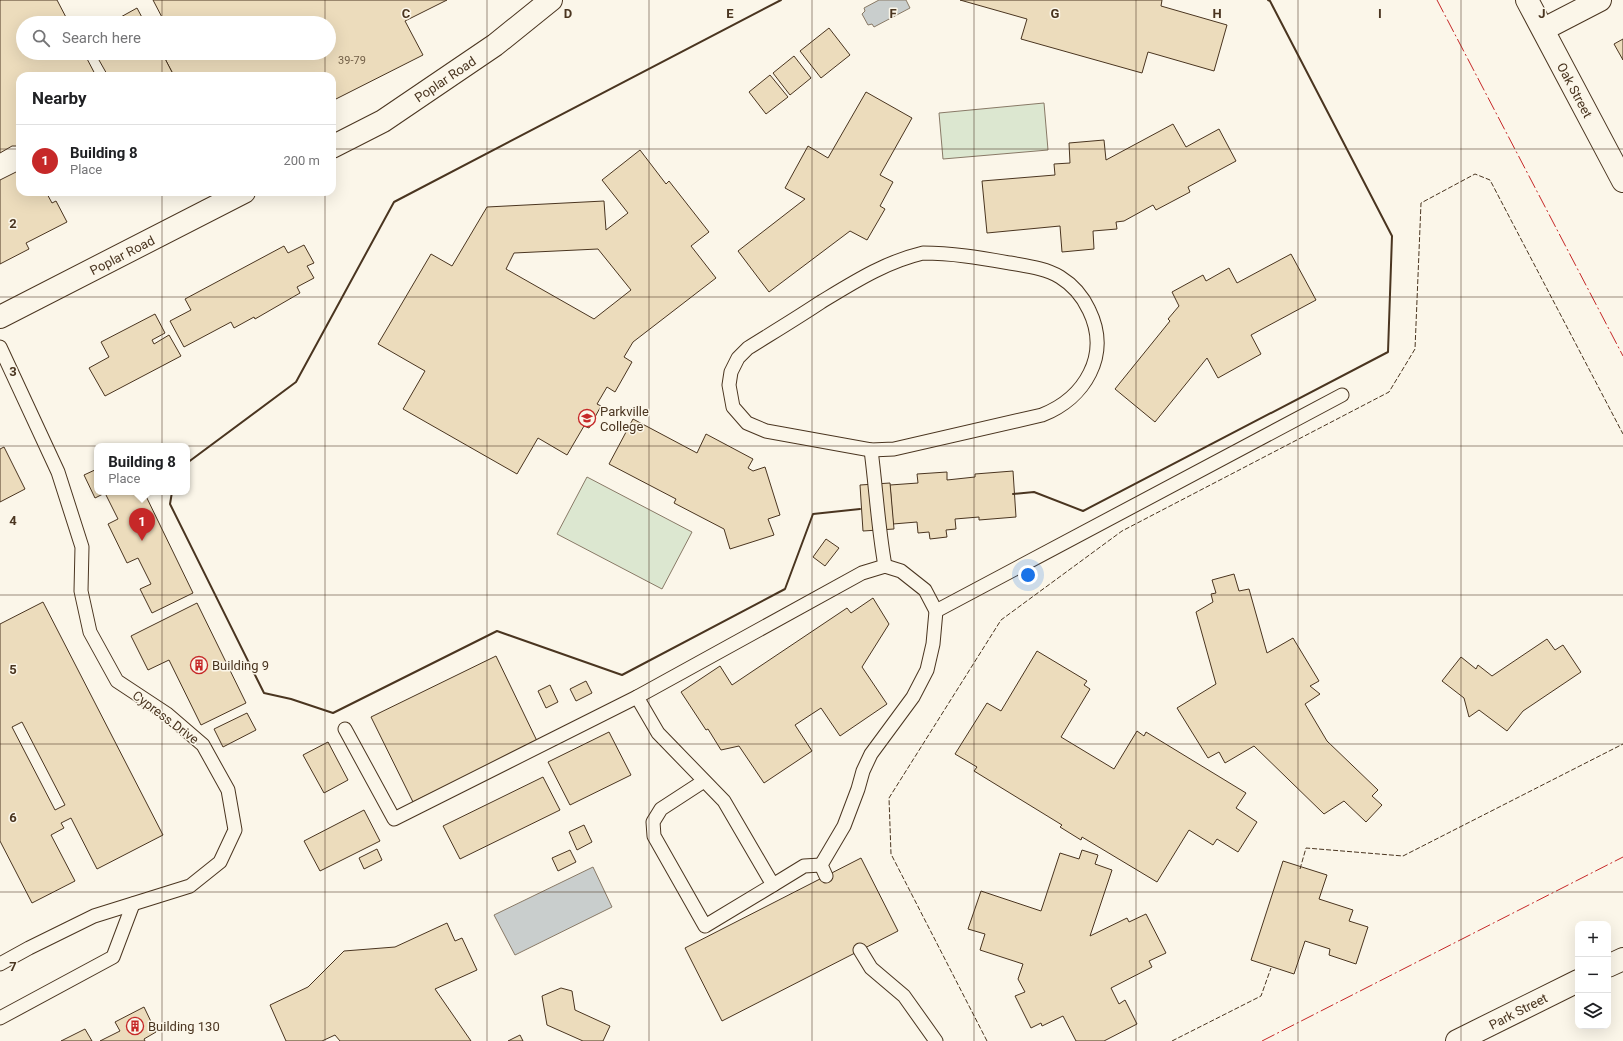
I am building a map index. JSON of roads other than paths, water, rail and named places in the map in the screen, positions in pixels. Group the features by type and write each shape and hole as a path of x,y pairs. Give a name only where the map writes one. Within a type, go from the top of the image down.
{"street":[{"name":"Poplar Road","path":"336,145 382,121 495,45 550,0"},
{"name":"Oak Street","path":"1527,0 1544,29 1623,181"},
{"path":"1544,29 1600,0"},
{"name":"Poplar Road","path":"0,317 236,196"},
{"path":"1611,964 1623,958"},
{"name":"Park Street","path":"1457,1041 1575,982"}],"lane":[{"path":"923,253 946,253 1036,268 1059,276 1079,293 1092,316 1097,333 1098,348 1094,363 1086,379 1078,392 1068,402 1056,409 1028,419 928,443 894,449 870,450 766,431 747,423 734,407 730,396 729,385 731,372 738,358 748,348 862,277 899,260 923,253"},
{"name":"Cypress Drive","path":"0,347 61,480 82,547 81,591 90,632 117,681 166,714 203,745 228,790 235,830 220,862 190,886 94,916 0,964"},
{"path":"936,611 1342,395"},
{"path":"870,450 876,484 879,529 885,566"},
{"path":"345,729 394,819 638,697 862,573 885,566 901,571 926,590 936,611 933,644 927,670 913,697 871,754 863,771 844,826 824,870 804,866 705,926 654,836 653,822 662,809 704,781"},
{"path":"638,697 658,733 724,801 773,885"},
{"path":"0,1018 113,957 133,904"},
{"path":"860,950 871,968 904,996 936,1041"}],"place":[{"name":"Parkville College","path":"587,418"},
{"name":"Building 8","path":"142,541"},
{"name":"Building 9","path":"199,665"},
{"name":"Building 130","path":"135,1026"}]}
